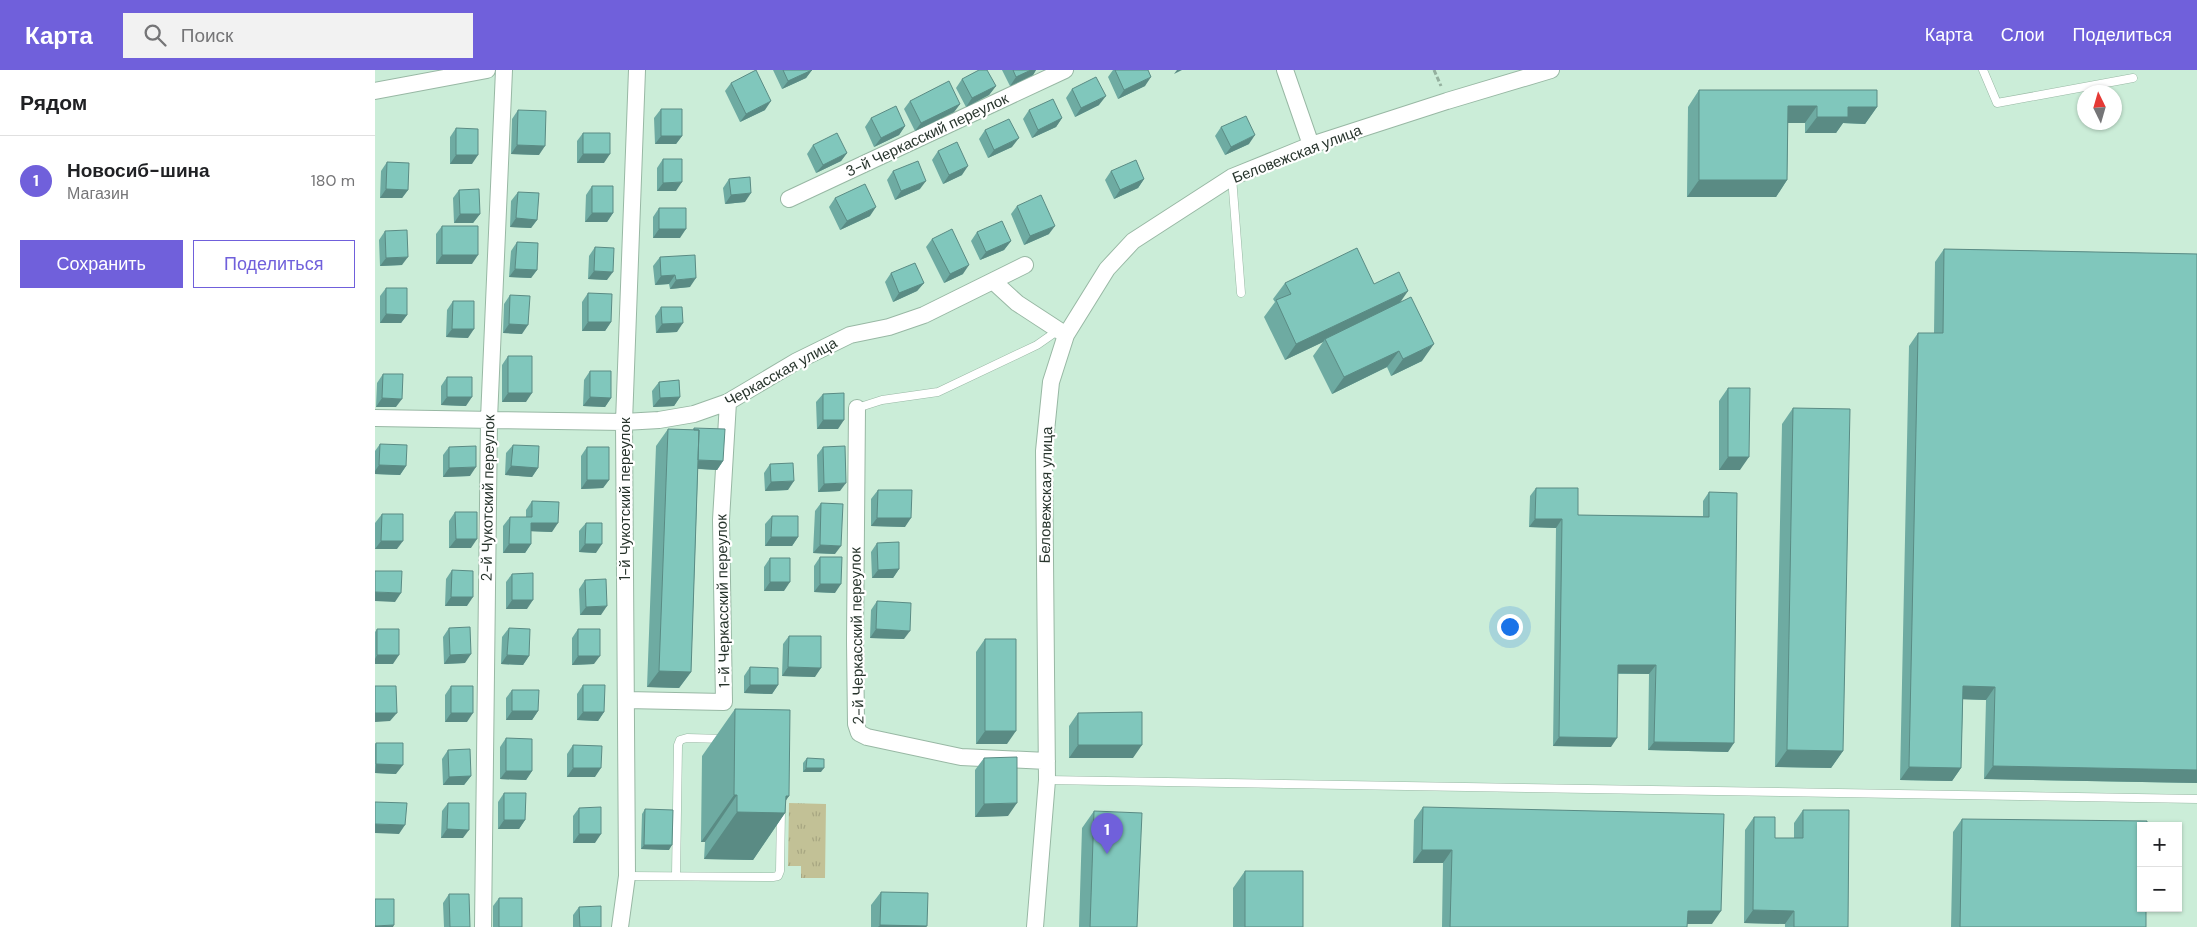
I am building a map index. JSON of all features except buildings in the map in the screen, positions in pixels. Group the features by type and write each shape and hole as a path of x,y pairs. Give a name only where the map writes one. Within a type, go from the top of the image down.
{"street":[{"path":"375,90 487,70"},
{"name":"2-й Чукотский переулок","path":"483,927 489,420 504,70"},
{"name":"1-й Чукотский переулок","path":"620,927 627,876 624,422 637,70"},
{"name":"3-й Черкасский переулок","path":"789,199 1065,70"},
{"path":"1285,70 1311,145"},
{"name":"Беловежская улица","path":"1035,927 1047,780 1044,451 1051,382 1061,333 1107,269 1133,241 1232,176 1311,145 1447,100 1551,70"},
{"name":"Черкасская улица","path":"375,418 624,422 659,420 694,414 728,402 797,361 850,334 889,327 924,315 1025,265"},
{"path":"993,281 1017,303 1061,333"},
{"name":"1-й Черкасский переулок","path":"626,700 724,702 721,520 728,402"},
{"name":"2-й Черкасский переулок","path":"857,408 855,641 856,724 859,733 867,737 961,757 1047,761"}],"lane":[{"path":"1983,70 1997,103 2133,78"},
{"path":"1232,176 1241,293"},
{"path":"857,408 882,400 939,392 1061,333"},
{"path":"676,876 678,745 680,740 687,738 732,739"},
{"path":"1047,780 2197,799"},
{"path":"627,876 773,878 778,876 780,871 781,803"}],"green space":[{"path":"789,803 826,804 825,878 801,878 801,866 788,866"}],"place":[{"name":"Новосиб-шина","path":"1107,854"}]}
